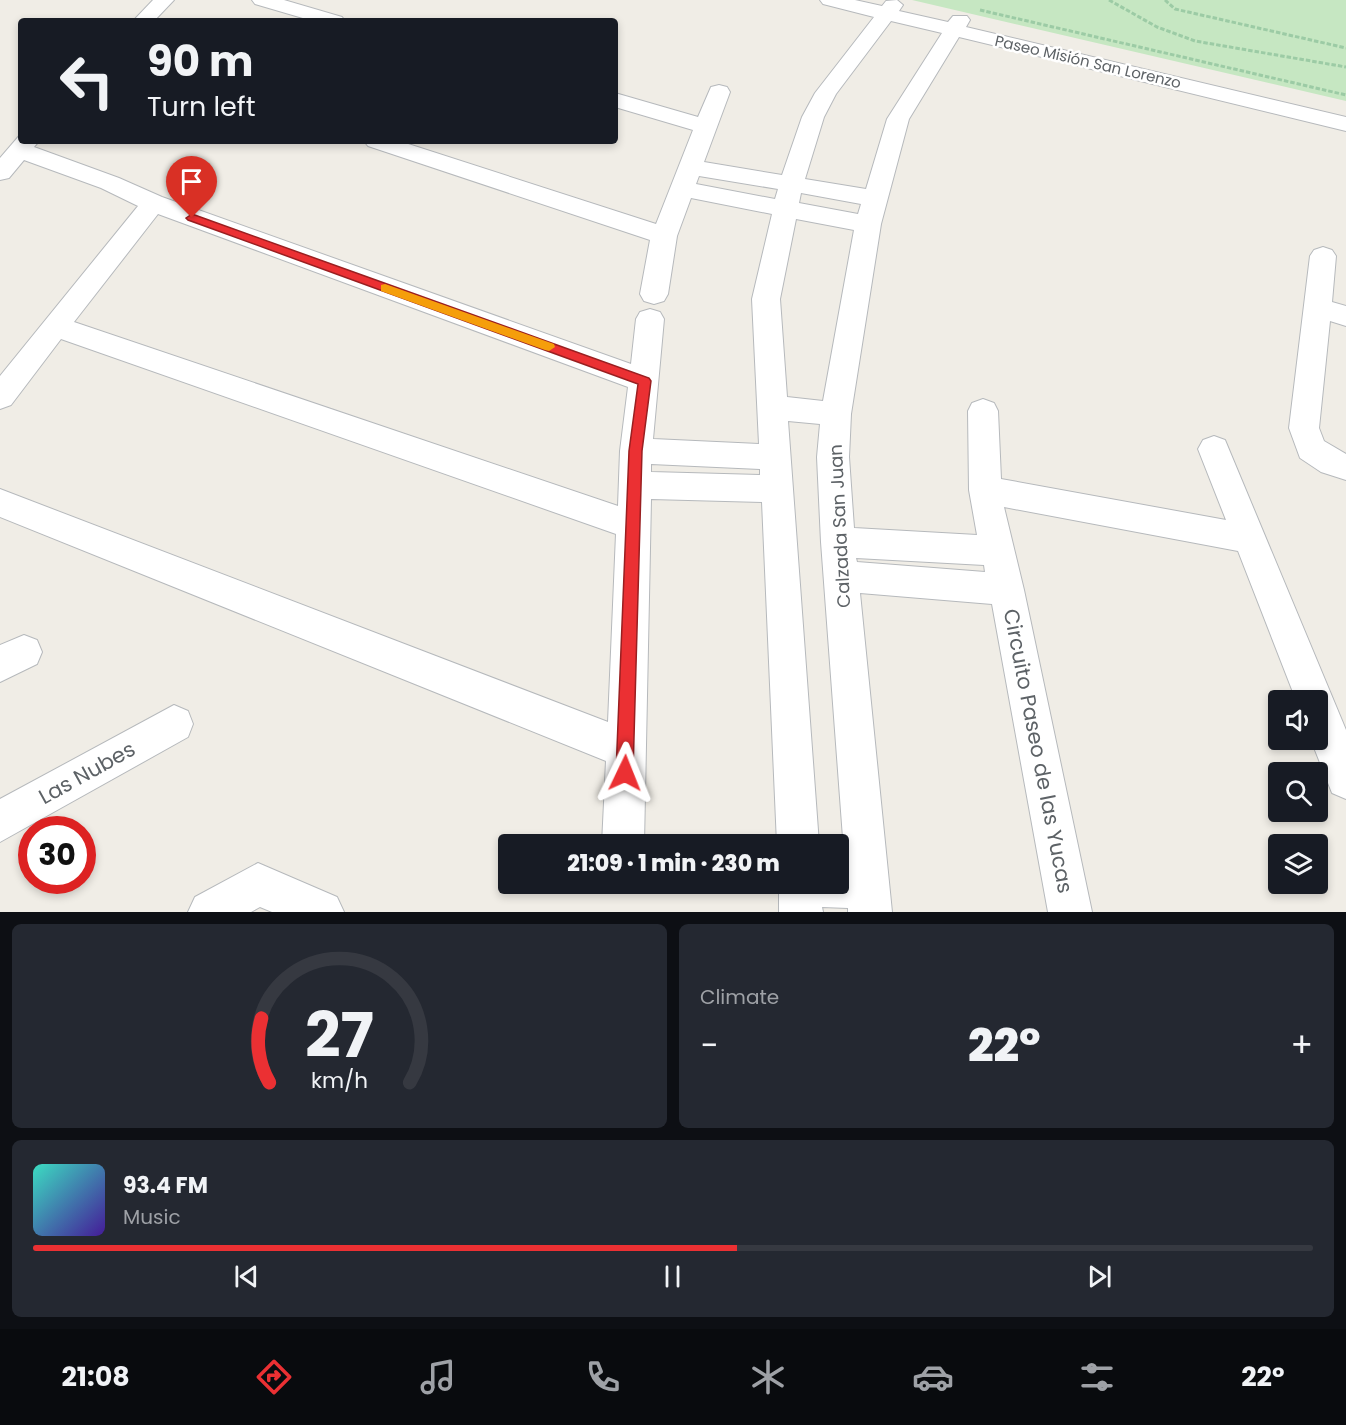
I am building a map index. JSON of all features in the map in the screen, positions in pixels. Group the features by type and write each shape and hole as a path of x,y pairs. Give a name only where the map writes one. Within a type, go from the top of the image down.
{"street":[{"path":"146,18 164,0"},
{"path":"261,0 324,18"},
{"name":"Paseo Misión San Lorenzo","path":"830,0 884,6 963,20 1346,110"},
{"path":"797,834 766,299 789,197 813,117 826,93 884,6"},
{"name":"Paseo Misión San Lorenzo","path":"963,20 1346,124"},
{"name":"Calzada San Juan","path":"869,899 838,542 833,457 836,414 840,381 872,211 898,119 963,20"},
{"path":"623,834 635,468 652,307 664,236 719,92"},
{"path":"618,101 705,126"},
{"path":"385,144 664,236"},
{"path":"0,173 24,145 153,203 645,381"},
{"path":"686,178 872,211"},
{"path":"0,397 153,203"},
{"path":"1323,256 1331,312 1304,428 1311,449 1332,463 1346,467"},
{"path":"54,326 634,526"},
{"path":"771,407 836,414"},
{"name":"Circuito Paseo de las Yucas","path":"983,411 985,490 1007,590 1070,912"},
{"path":"1214,449 1311,690"},
{"path":"635,468 774,457"},
{"path":"635,468 776,489"},
{"path":"985,490 1251,539"},
{"path":"0,503 626,749"},
{"path":"838,542 998,551"},
{"name":"Circuito Paseo de las Yucas","path":"841,576 1007,590"},
{"name":"Las Nubes","path":"0,821 174,724"},
{"path":"1328,733 1346,779"},
{"path":"210,912 258,884 322,912"},
{"path":"849,894 869,899"}],"path":[{"path":"1109,0 1145,22 1175,35 1206,43 1315,58 1346,67"},
{"path":"1165,0 1175,9 1346,48"},
{"path":"963,20 1346,94"}],"green space":[{"path":"912,0 1346,0 1346,101"}],"slow traffic":[{"path":"385,288 549,347"}],"route":[{"path":"192,218 645,381 636,451 625,773"}]}
